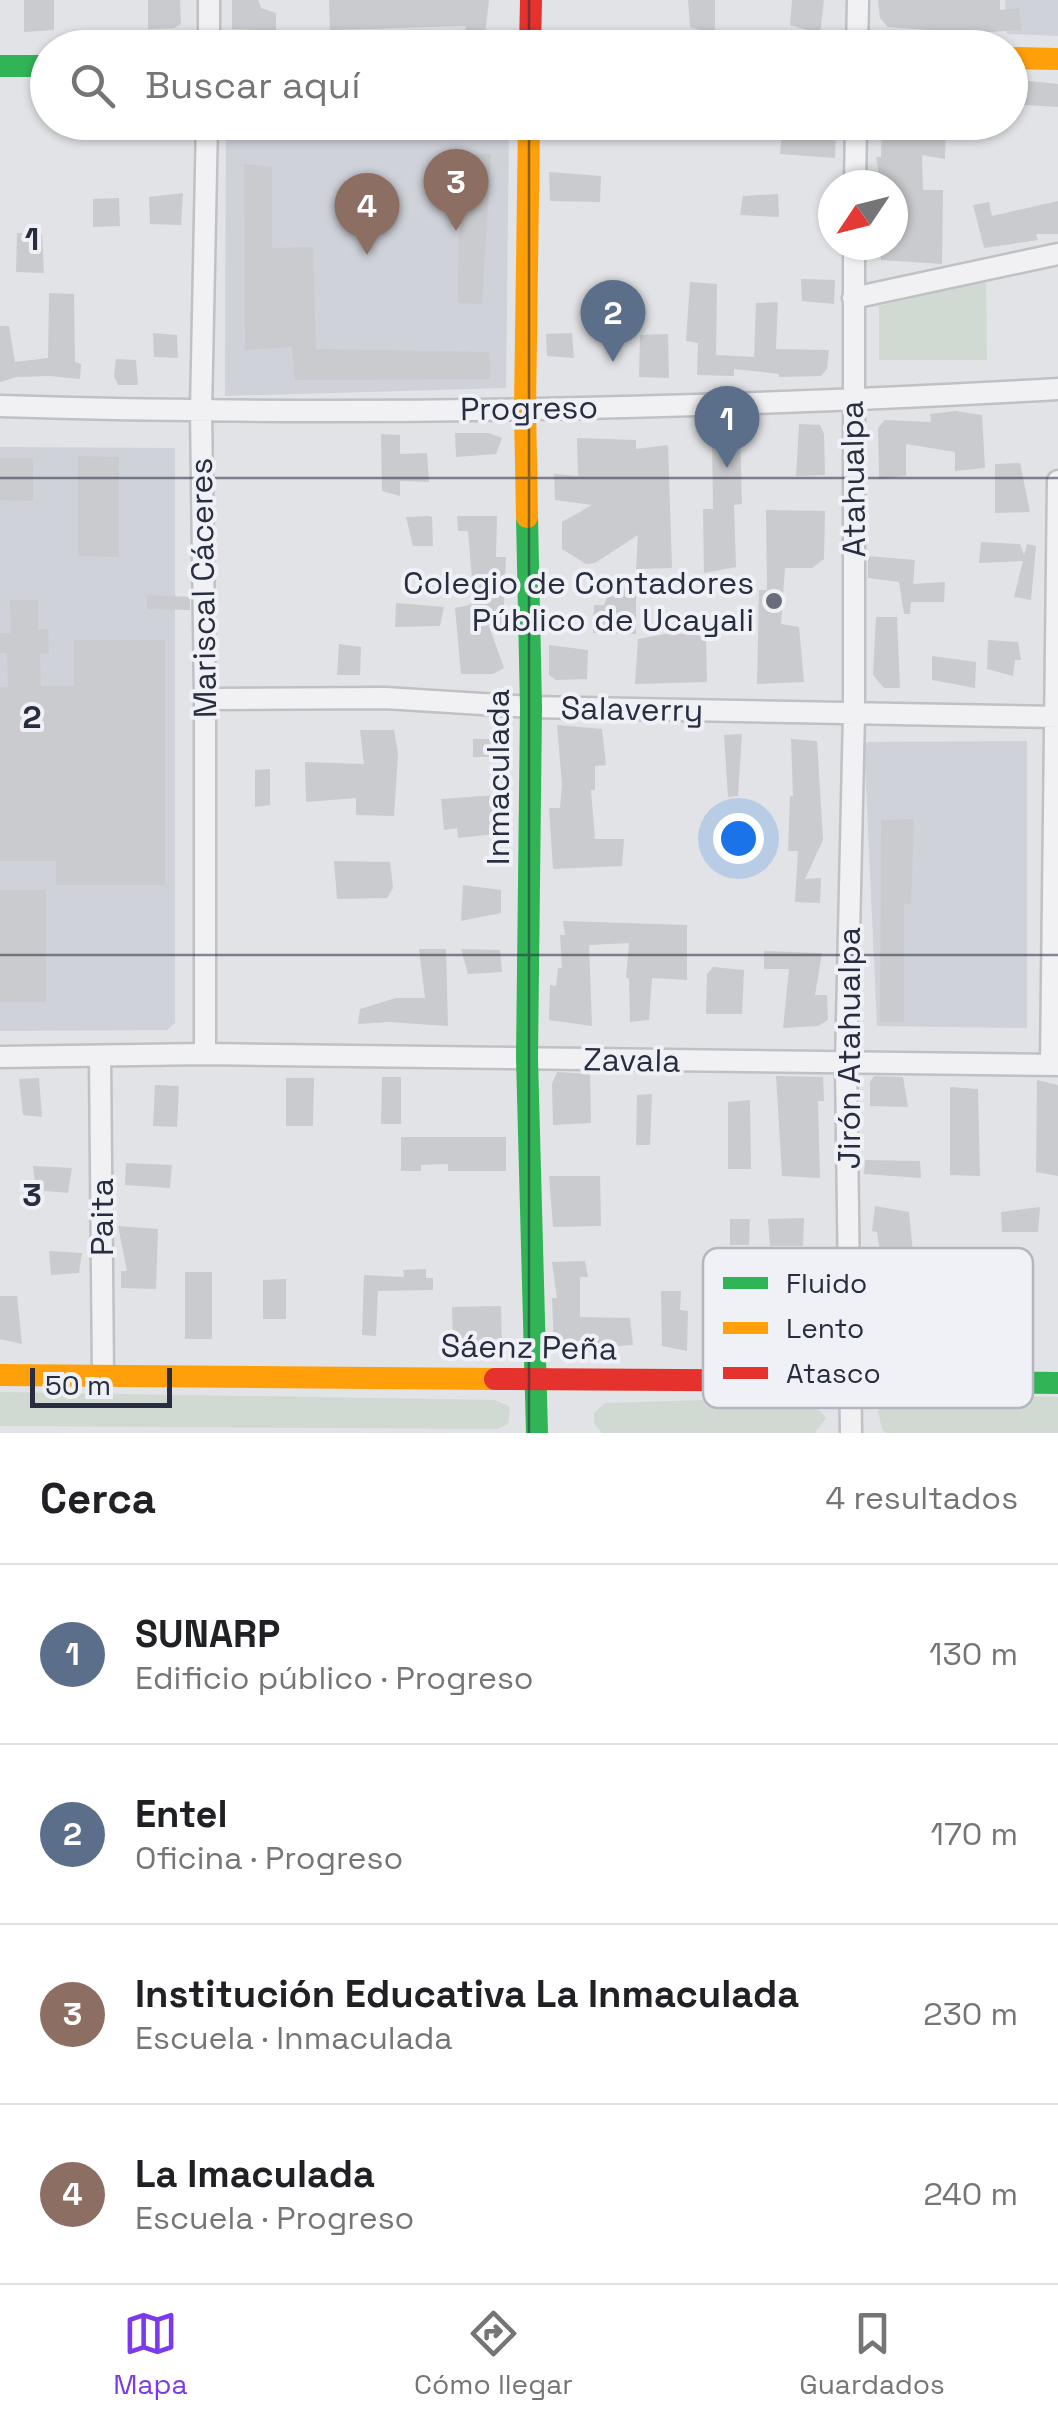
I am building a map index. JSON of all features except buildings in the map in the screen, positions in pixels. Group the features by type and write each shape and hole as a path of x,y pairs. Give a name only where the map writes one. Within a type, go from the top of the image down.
{"street":[{"path":"208,30 209,0"},
{"path":"530,0 530,30"},
{"path":"857,30 858,0"},
{"path":"1028,58 1058,58"},
{"path":"0,66 30,66"},
{"name":"Mariscal Cáceres","path":"205,1054 206,699 201,411 207,140"},
{"name":"Inmaculada","path":"530,140 525,409 531,707 527,1058 537,1433"},
{"path":"854,170 855,140"},
{"path":"852,298 1058,254"},
{"name":"Atahualpa","path":"853,260 854,713"},
{"name":"Progreso","path":"0,406 201,411 525,409 852,401 1058,389"},
{"path":"1054,1065 1058,481"},
{"name":"Salaverry","path":"206,699 385,698 531,707 1055,717"},
{"name":"Jirón Atahualpa","path":"848,1248 846,1064 854,713"},
{"name":"Zavala","path":"0,1057 205,1054 1054,1065"},
{"name":"Paita","path":"100,1057 103,1376"},
{"name":"Sáenz Peña","path":"0,1375 703,1382"},
{"name":"Sáenz Peña","path":"1033,1383 1058,1383"},
{"name":"Jirón Atahualpa","path":"850,1408 851,1433"}],"shaded area":[{"path":"1005,0 1058,0 1058,36 1007,30"},
{"path":"226,140 509,140 506,388 225,396"},
{"path":"986,280 987,360 879,360 879,306"},
{"path":"0,447 175,448 175,1023 167,1030 0,1031"},
{"path":"1027,741 1027,1028 877,1026 864,742"},
{"path":"0,1392 495,1400 510,1407 508,1424 497,1429 0,1426"},
{"path":"1033,1397 1058,1397 1058,1433 886,1433 878,1411 1033,1408"},
{"path":"703,1400 703,1408 817,1408 826,1418 815,1433 602,1433 594,1424 594,1413 605,1403"}],"traffic: fast":[{"path":"0,66 30,66"},
{"path":"527,517 531,707 527,1058 537,1433"},
{"path":"1033,1383 1058,1383"}],"traffic: slow":[{"path":"1028,58 1058,59"},
{"path":"527,517 529,140"},
{"path":"0,1375 495,1379"}],"traffic: jam":[{"path":"530,30 531,0"},
{"path":"495,1379 703,1380"}],"place":[{"name":"Institución Educativa La Inmaculada","path":"456,231"},
{"name":"La Imaculada","path":"367,255"},
{"name":"Entel","path":"613,362"},
{"name":"SUNARP","path":"727,468"},
{"name":"Colegio de Contadores Público de Ucayali","path":"774,601"}]}
